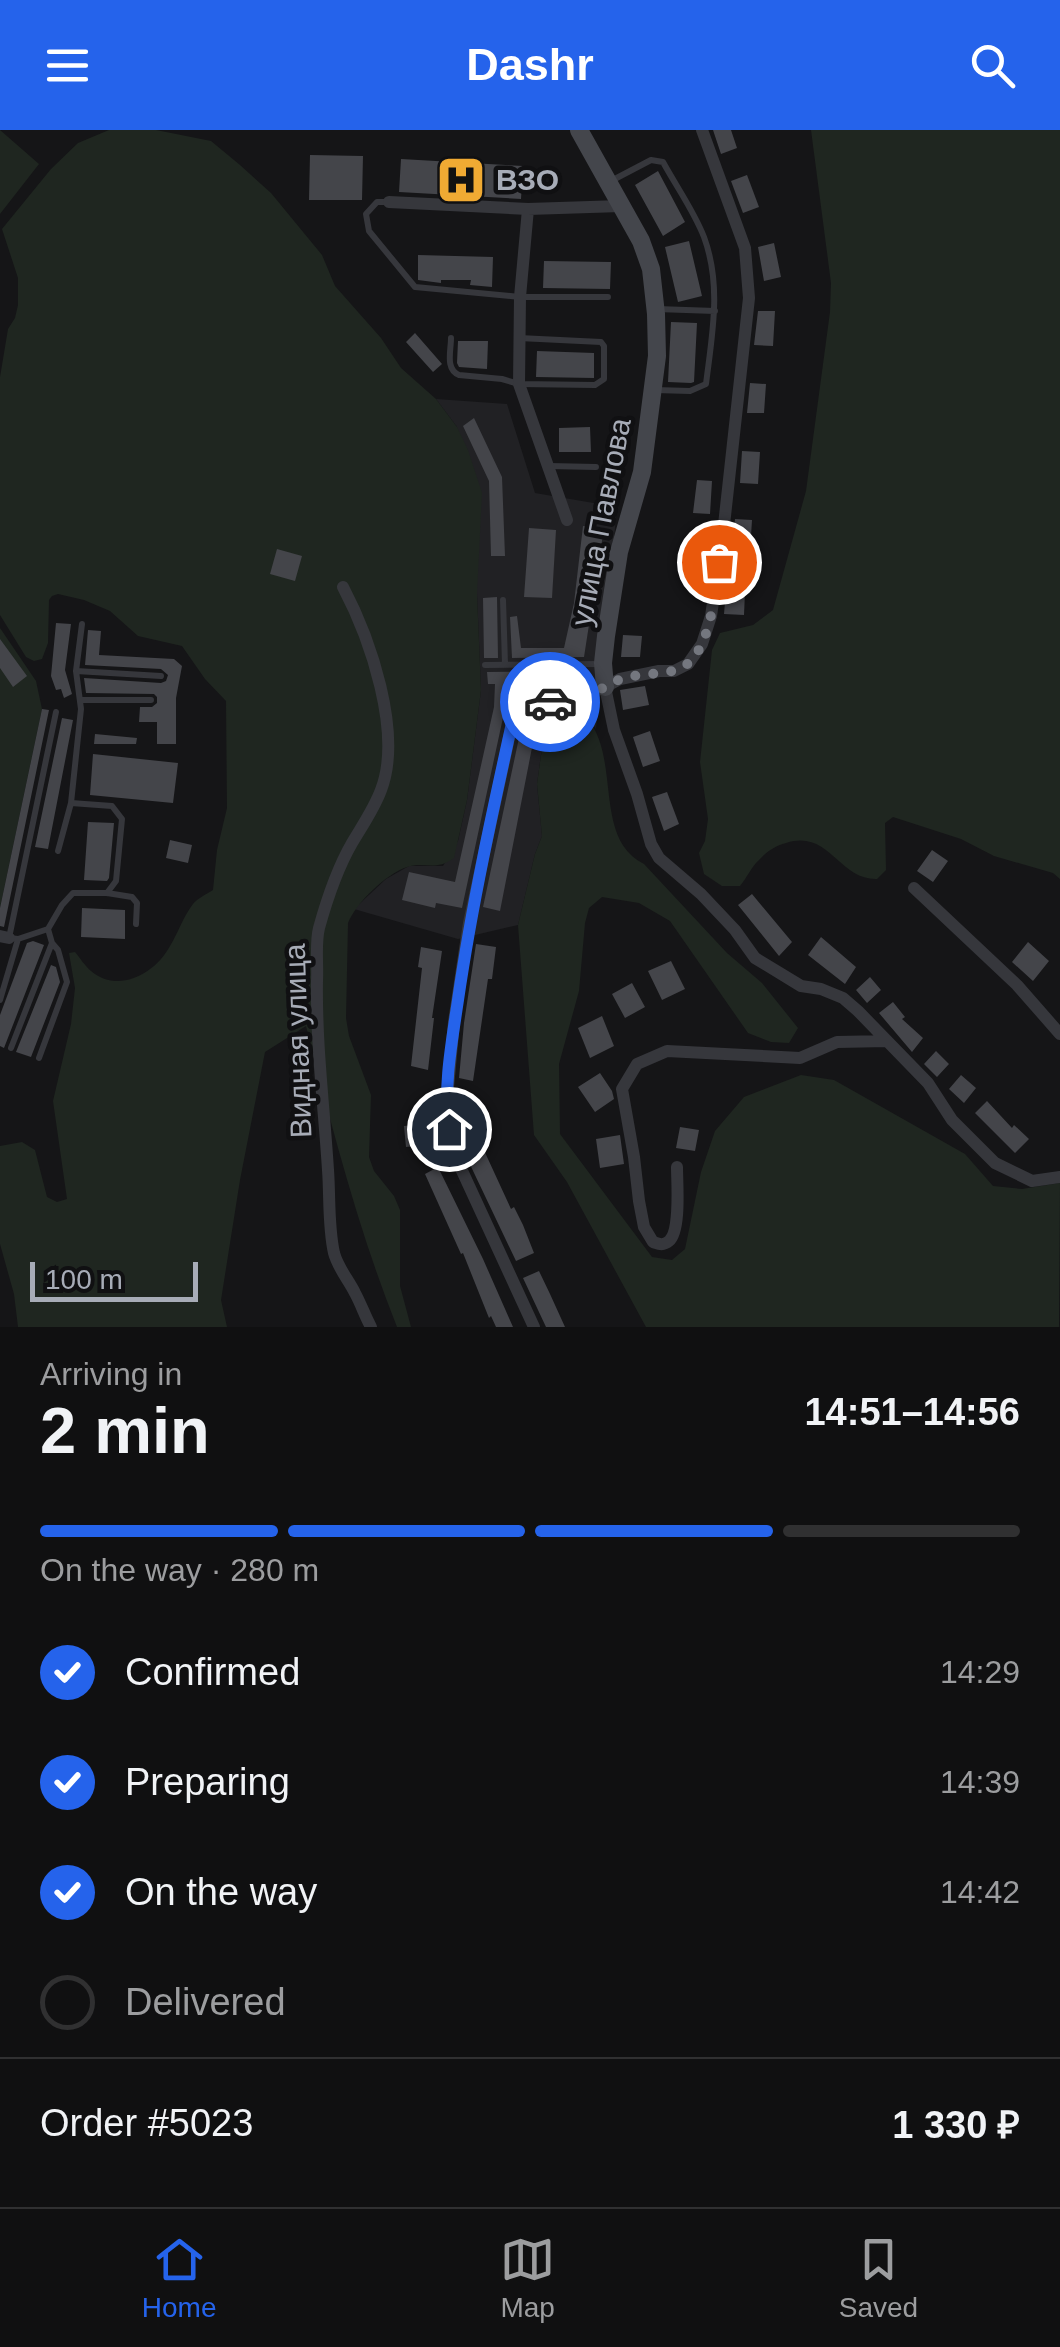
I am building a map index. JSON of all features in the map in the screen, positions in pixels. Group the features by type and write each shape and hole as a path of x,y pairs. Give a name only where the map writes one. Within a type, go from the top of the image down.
{"street":[{"name":"улица Павлова","path":"579,130 640,242 651,268 656,309 654,390 642,472 619,552 603,664 605,688"},
{"path":"534,1327 452,1149 446,1109 454,1022 469,923 514,714 522,703 566,701 620,679 674,671 688,664 702,644 711,616 750,298 745,248 702,130"},
{"path":"389,202 528,209 621,206"},
{"path":"528,209 520,297 519,384 567,520"},
{"name":"Видная улица","path":"343,586 372,649 388,755 383,786 338,870 318,932 317,1017 334,1254 371,1327"},
{"path":"605,688 614,730 659,858 713,906 755,958 801,986 842,998 858,1011 928,1083 952,1120 995,1163 1032,1181 1060,1177"},
{"path":"914,888 1018,985 1060,1034"},
{"path":"677,1167 673,1235 668,1242 653,1242 644,1227 638,1201 622,1089 636,1064 667,1051 800,1058 837,1042 887,1041"}],"lane":[{"path":"608,182 652,160 663,162 704,235 714,271 715,311 706,384 690,392 654,390"},
{"path":"389,202 377,202 366,214 370,232 415,287 520,297 608,297"},
{"path":"656,309 715,311"},
{"path":"451,338 453,372 519,384 595,386 604,379 601,342 518,338"},
{"path":"547,466 596,467"},
{"path":"503,600 504,664"},
{"path":"58,851 71,804 81,708 76,672 82,624"},
{"path":"485,665 603,664"},
{"path":"76,672 161,676"},
{"path":"80,700 151,700"},
{"path":"0,1000 56,712"},
{"path":"71,804 112,806 122,819 116,881 108,893"},
{"path":"39,1058 67,982 48,929 62,905 73,893 132,897 137,903 136,924"},
{"path":"9,938 48,929"},
{"path":"10,1048 52,943"}],"shaded area":[{"path":"0,130 39,164 0,214"},
{"path":"109,130 156,130 211,141 271,193 322,255 335,286 381,338 401,368 436,399 457,427 482,493 477,594 481,690 467,800 454,858 441,864 407,867 390,876 365,898 348,923 346,1018 371,1095 369,1157 400,1210 400,1286 411,1327 397,1327 370,1253 306,1026 265,1052 221,1300 227,1327 18,1327 14,1294 0,1244 0,1146 22,1142 35,1150 47,1197 57,1202 67,1199 53,1101 75,988 69,953 75,952 91,971 113,981 135,978 155,965 193,904 213,890 227,808 226,701 182,646 138,636 110,611 58,594 49,600 48,643 42,659 34,661 26,657 0,615 0,377 8,329 18,305 18,278 2,229 51,169 78,143"},
{"path":"811,130 1060,130 1060,879 1053,873 994,856 961,839 893,817 885,823 886,870 877,879 853,872 824,849 801,841 782,844 768,852 740,886 722,886 704,874 699,853 708,819 700,762 712,650 720,633 753,625 773,610 806,491 831,283"},
{"path":"436,399 507,404 535,493 617,507 596,729 588,719 574,718 549,726 543,741 537,784 542,836 518,925 458,939 354,909 386,879 409,866 443,866 458,841 467,800 481,690 477,594 457,427"},
{"path":"0,628 36,681 42,709 0,908"},
{"path":"574,718 588,719 598,736 613,818 618,837 628,852 644,864 727,953 762,983 798,1028 789,1043 771,1042 748,1033 670,921 639,903 602,897 589,908 579,991 559,1064 560,1134 652,1257 672,1260 685,1249 701,1172 715,1131 744,1097 801,1075 834,1080 965,1154 993,1186 1022,1189 1060,1183 1059,1327 646,1327 567,1182 534,1135 518,925 542,836 537,784 543,741 549,727"}],"building":[{"path":"713,130 731,130 737,148 721,154"},
{"path":"310,155 363,156 362,200 309,200"},
{"name":"ВЗО","path":"401,159 523,166 521,199 399,192"},
{"path":"658,171 685,222 663,236 635,185"},
{"path":"747,175 759,207 743,213 731,181"},
{"path":"689,241 702,296 678,302 665,247"},
{"path":"774,243 781,277 764,281 758,247"},
{"path":"418,255 493,257 492,287 470,285 471,280 418,280"},
{"path":"544,261 611,262 610,289 543,288"},
{"path":"758,311 775,311 773,346 754,345"},
{"path":"671,322 697,323 694,382 668,382"},
{"path":"415,333 442,364 433,372 406,342"},
{"path":"458,341 488,341 487,369 459,367"},
{"path":"537,351 594,353 594,378 536,377"},
{"path":"750,383 766,384 764,413 747,413"},
{"path":"474,418 502,477 505,556 491,556 489,481 463,426"},
{"path":"590,427 591,452 559,452 559,428"},
{"path":"742,451 760,452 758,484 740,483"},
{"path":"697,480 712,481 710,514 693,513"},
{"path":"735,519 752,520 750,552 732,552"},
{"path":"583,526 604,528 584,657 512,658 510,617 517,616 521,648 564,648"},
{"path":"529,528 556,530 552,598 524,597"},
{"path":"277,549 302,556 295,581 270,574"},
{"path":"726,590 745,592 744,615 724,614"},
{"path":"497,597 498,658 484,658 483,598"},
{"path":"56,623 71,624 65,670 72,694 64,698 51,676"},
{"path":"88,630 101,631 99,655 174,659 182,666 176,698 176,744 157,744 157,722 139,722 140,707 157,703 154,694 86,693 84,678 161,683 168,675 161,669 85,665"},
{"path":"623,635 642,636 640,657 621,657"},
{"path":"0,639 27,676 13,687 0,668"},
{"path":"589,671 587,683 580,685 529,685 514,680 509,685 508,707 462,908 436,903 435,908 402,900 409,872 455,882 494,707 495,684 488,684 487,672"},
{"path":"645,686 649,705 623,710 620,690"},
{"path":"42,709 49,710 4,927 0,926 0,908"},
{"path":"526,715 538,717 500,911 483,907"},
{"path":"62,718 73,720 48,849 35,847"},
{"path":"650,731 660,761 643,767 633,737"},
{"path":"95,734 137,738 136,744 94,744"},
{"path":"93,754 178,763 173,803 90,795"},
{"path":"667,792 679,824 664,831 652,797"},
{"path":"88,822 114,823 107,881 84,880"},
{"path":"170,840 192,845 188,863 166,858"},
{"path":"932,850 948,861 933,882 917,871"},
{"path":"752,894 792,942 779,956 738,905"},
{"path":"82,908 125,910 125,939 81,937"},
{"path":"821,937 856,967 845,984 808,955"},
{"path":"1028,942 1049,961 1033,981 1012,962"},
{"path":"27,943 44,945 4,1048 0,1046 0,1015"},
{"path":"476,944 496,947 473,1081 459,1078"},
{"path":"421,947 442,951 428,1070 411,1066"},
{"path":"671,961 685,989 662,1000 648,971"},
{"path":"51,965 56,967 60,982 31,1057 16,1052"},
{"path":"870,977 881,990 867,1003 856,990"},
{"path":"632,983 645,1007 625,1018 612,994"},
{"path":"893,1002 905,1017 902,1019 923,1038 912,1052 879,1013"},
{"path":"602,1016 614,1046 590,1058 578,1028"},
{"path":"936,1051 949,1064 937,1077 924,1064"},
{"path":"600,1073 614,1099 595,1112 578,1087"},
{"path":"961,1075 976,1088 964,1103 949,1089"},
{"path":"987,1101 1012,1128 1014,1125 1029,1139 1015,1153 975,1113"},
{"path":"422,1124 424,1145 406,1147 404,1126"},
{"path":"680,1127 699,1130 695,1151 676,1148"},
{"path":"620,1135 624,1164 600,1168 596,1139"},
{"path":"482,1146 534,1253 516,1261 465,1154"},
{"path":"438,1167 513,1327 496,1327 489,1318 425,1174"},
{"path":"539,1271 565,1327 546,1327 523,1278"}],"way so far":[{"path":"550,702 566,701 620,679 674,671 688,664 702,644 711,616 719,562"}],"place":[{"name":"ВЗО","path":"461,180"}],"route":[{"path":"449,1129 446,1109 454,1022 469,923 514,714 522,703 550,702"}]}
